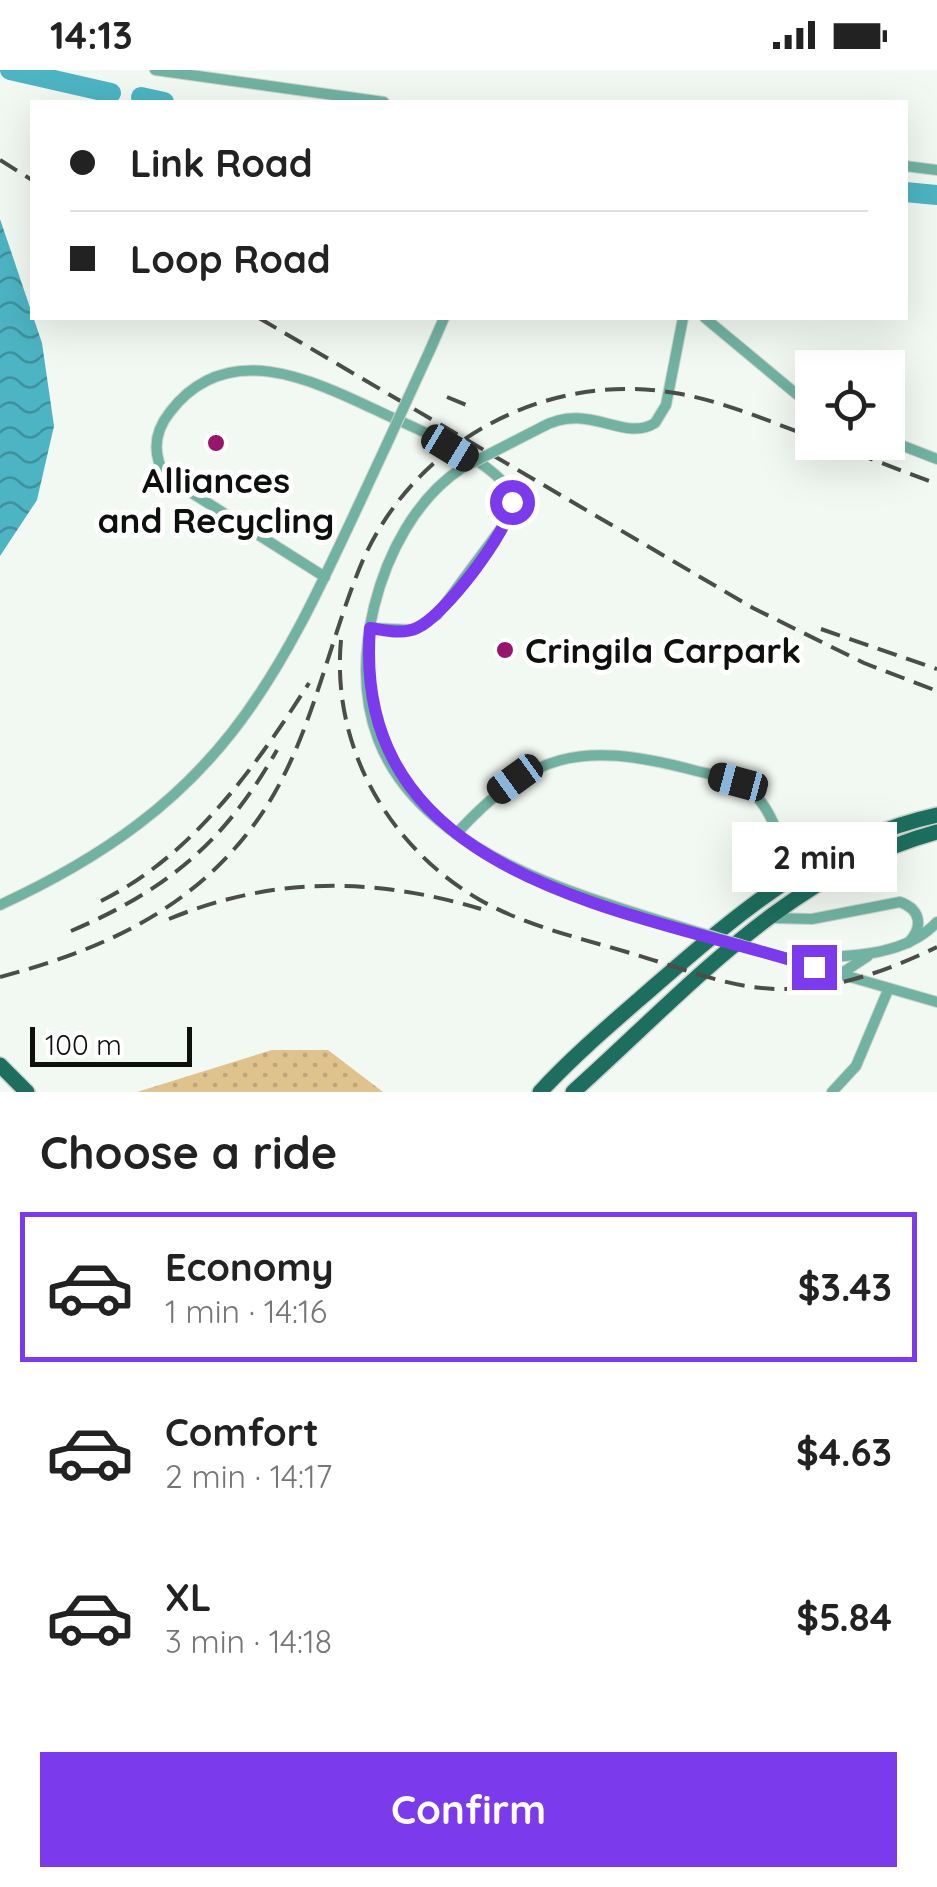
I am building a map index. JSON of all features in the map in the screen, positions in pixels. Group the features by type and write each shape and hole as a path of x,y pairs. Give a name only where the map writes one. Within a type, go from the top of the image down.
{"main road":[{"path":"528,1092 563,1067 753,902 793,874 864,838 937,815"},
{"path":"573,1092 765,918 865,857 937,832"},
{"path":"0,1064 27,1092"},
{"path":"540,1092 563,1067"}],"street":[{"path":"154,70 370,100"},
{"path":"908,166 937,170"},
{"path":"0,905 94,858 180,792 266,691 325,577 443,320"},
{"path":"683,320 666,405 655,423 634,430 572,415 462,468 428,496 408,525 383,578 370,628 368,682 378,733 404,783 456,834 519,872 684,928 937,1002"},
{"path":"707,320 795,393"},
{"path":"325,577 164,476 156,457 158,432 171,410 204,380 256,370 317,382 424,432 505,484 512,496 511,515 437,615 413,630 370,628"},
{"path":"905,447 937,459"},
{"path":"456,834 489,799 552,760 572,755 660,762 738,782 751,791 765,806 793,874"},
{"path":"765,918 812,919 900,902 912,908 919,918 908,943"},
{"path":"839,975 880,952 922,937 937,924"},
{"path":"788,959 880,952"},
{"path":"873,985 864,970 880,952"},
{"path":"832,1092 856,1066 888,990"}],"shaded area":[{"path":"272,1050 328,1050 383,1092 137,1092"}],"water":[{"path":"0,219 30,308 30,320 34,320 42,343 54,426 37,500 0,556"}],"waterway":[{"path":"10,70 111,93"},
{"path":"141,97 155,100"},
{"path":"908,192 937,195"}],"railway":[{"path":"0,160 30,179"},
{"path":"262,320 753,608 864,663 937,691"},
{"path":"0,977 71,955 138,925 198,884 250,830 270,801 300,739 358,572 380,527 410,488 445,454 485,427 529,406 576,394 625,389 675,393 710,401 795,431"},
{"path":"447,397 471,407"},
{"path":"874,460 937,484"},
{"path":"821,629 937,669"},
{"path":"341,640 340,679 346,718 356,755 372,790 418,852 480,900 557,932 728,982 766,988 843,982 937,947"},
{"path":"101,901 134,882 193,835 267,747 309,683"},
{"path":"71,931 136,898 190,860 236,811 277,750"},
{"path":"169,919 247,895 324,886 402,891 481,909"}],"place":[{"name":"Alliances and Recycling","path":"216,443"},
{"name":"Cringila Carpark","path":"505,650"}],"route":[{"path":"512,502 511,515 437,615 413,630 370,628 368,682 372,709 378,733 404,783 436,818 498,863 573,893 814,967"}]}
